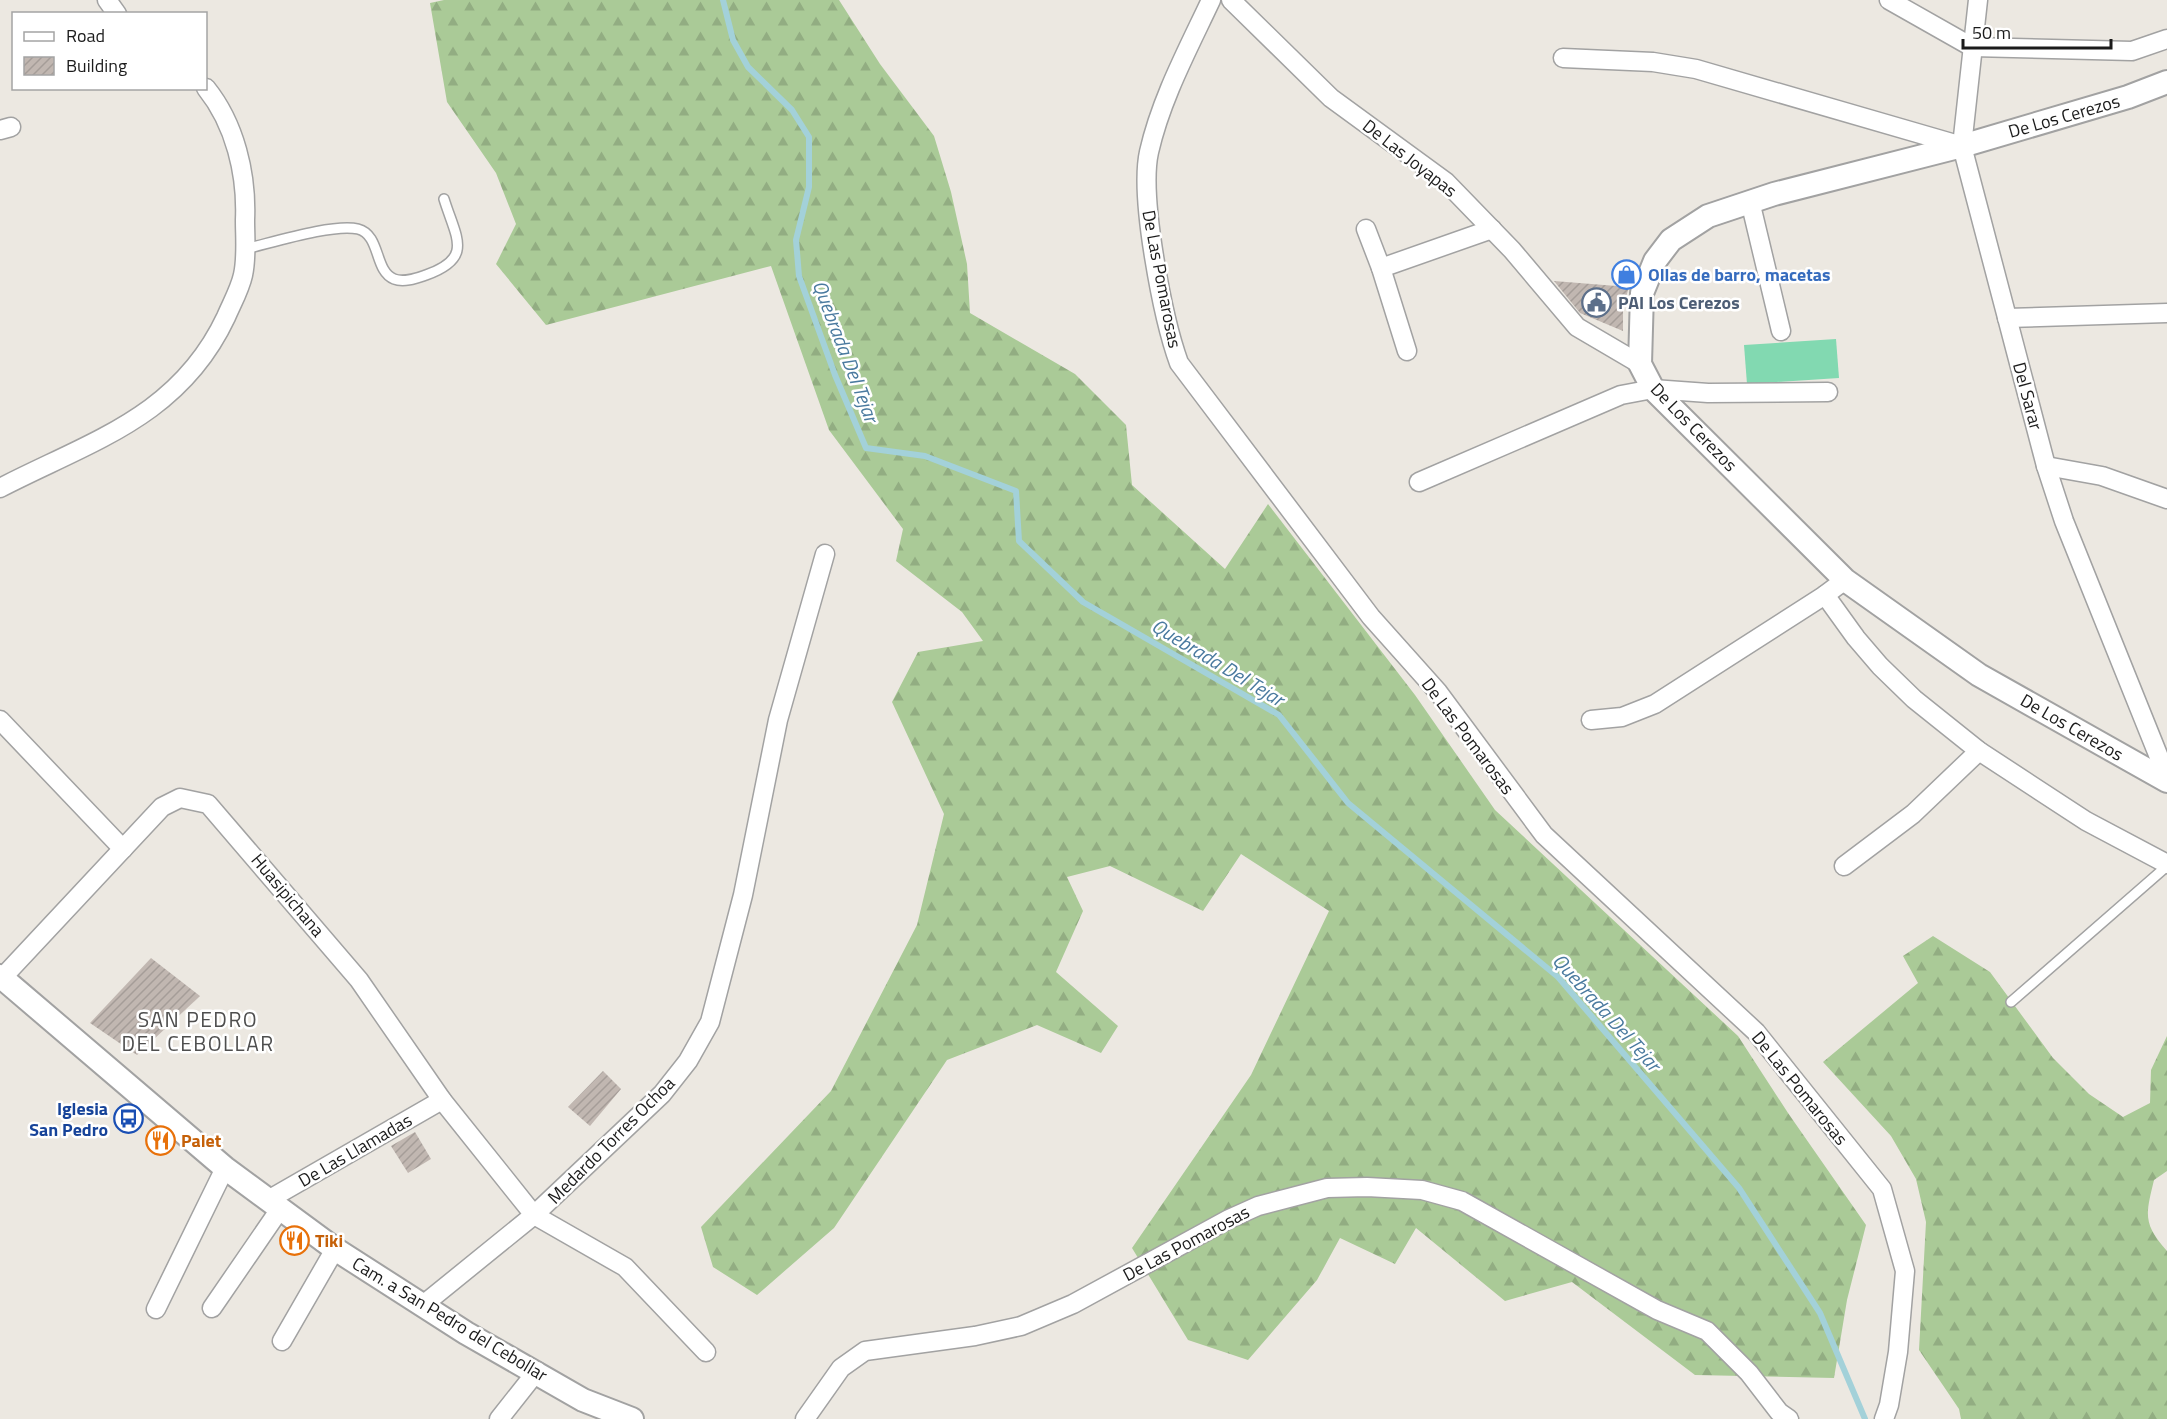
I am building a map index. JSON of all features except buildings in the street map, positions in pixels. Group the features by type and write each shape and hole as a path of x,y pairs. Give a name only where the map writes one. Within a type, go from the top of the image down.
{"street":[{"name":"De Las Pomarosas","path":"1211,0 1163,105 1148,154 1147,200 1155,254 1169,336 1179,363 1371,617 1438,692 1544,835 1756,1032 1881,1189 1905,1271 1898,1352 1889,1405 1884,1419"},
{"name":"De Las Joyapas","path":"1231,0 1331,98 1446,182 1492,229 1577,327 1640,364"},
{"path":"1889,0 1972,47 2132,51 2167,39"},
{"name":"Del Sarar","path":"1978,0 1962,146 2046,466 2064,520 2167,779"},
{"path":"1563,58 1653,62 1696,69 1962,146"},
{"name":"De Los Cerezos","path":"2167,82 2128,97 1962,146 1750,201 1707,216 1671,240 1655,261 1642,293 1640,364 1653,389 1845,580 1969,668 2167,779"},
{"path":"0,488 138,418 160,404 184,381 217,335 243,276 244,188 236,148 226,120 218,103 207,89"},
{"path":"1750,201 1781,331"},
{"path":"1365,229 1381,268 1407,351"},
{"path":"1381,268 1492,229"},
{"path":"2007,318 2167,313"},
{"path":"1419,482 1621,395 1653,389 1708,393 1828,392"},
{"path":"2046,466 2102,476 2167,499"},
{"name":"Medardo Torres Ochoa","path":"423,1305 534,1215 662,1095 688,1061 710,1022 743,895 778,720 825,554"},
{"path":"1591,720 1622,717 1656,704 1845,580"},
{"path":"1825,595 1856,638 1880,666 1914,699 1979,751 2086,821 2167,865"},
{"path":"0,720 123,849"},
{"path":"1844,866 1913,814 1979,751"},
{"name":"Huasipichana","path":"1,977 162,807 171,801 190,798 215,809 359,980 442,1100 534,1215"},
{"name":"Cam. a San Pedro del Cebollar","path":"1,977 225,1168 335,1249 466,1333 537,1371 583,1400 632,1419"},
{"name":"De Las Llamadas","path":"274,1205 442,1100"},
{"path":"156,1309 225,1168"},
{"name":"De Las Pomarosas","path":"805,1419 841,1368 865,1351 975,1336 1021,1326 1072,1304 1229,1219 1258,1206 1328,1188 1367,1187 1422,1190 1462,1201 1657,1310 1707,1331 1749,1373 1779,1412 1789,1419"},
{"path":"212,1308 274,1205"},
{"path":"534,1215 626,1267 706,1352"},
{"path":"282,1341 335,1249"},
{"path":"499,1419 537,1371"}],"lane":[{"path":"245,249 340,228 359,230 369,236 385,273 396,281 412,280 443,268 454,260 459,246 444,199"},
{"path":"2011,1002 2167,865"}],"green space":[{"path":"444,0 839,0 880,64 934,136 951,192 967,264 970,313 1075,374 1126,425 1132,485 1225,569 1268,504 1415,695 1495,810 1738,1036 1866,1225 1847,1300 1834,1378 1695,1375 1572,1282 1505,1301 1416,1228 1395,1264 1340,1238 1317,1280 1248,1360 1188,1340 1132,1248 1251,1075 1329,911 1241,854 1203,911 1110,866 1067,877 1083,911 1056,972 1118,1026 1101,1053 1037,1025 947,1060 834,1228 757,1295 713,1267 701,1227 831,1091 917,925 944,814 892,702 918,652 983,641 962,612 896,561 903,529 829,430 771,266 546,325 496,264 516,224 496,173 447,102 430,3"},
{"path":"1836,339 1839,378 1747,384 1744,345"},
{"path":"1933,936 1990,972 2053,1058 2089,1094 2123,1117 2150,1103 2151,1070 2167,1036 2167,1171 2154,1180 2148,1218 2153,1233 2167,1251 2167,1419 1961,1419 1959,1409 1919,1350 1926,1222 1916,1179 1891,1136 1823,1062 1918,983 1903,956"}],"waterway":[{"name":"Quebrada Del Tejar","path":"723,0 733,40 748,67 792,110 809,137 809,187 796,240 799,276 835,375 866,448 925,456 1016,491 1019,541 1083,602 1279,715 1348,803 1558,977 1739,1188 1820,1313 1865,1419"}],"place":[{"name":"Ollas de barro, macetas","path":"1627,274"},
{"name":"PAI Los Cerezos","path":"1597,302"},
{"name":"Iglesia San Pedro","path":"129,1118"},
{"name":"Palet","path":"160,1140"},
{"name":"Tiki","path":"294,1240"}],"district":[{"name":"SAN PEDRO DEL CEBOLLAR","path":"198,1031"}]}
